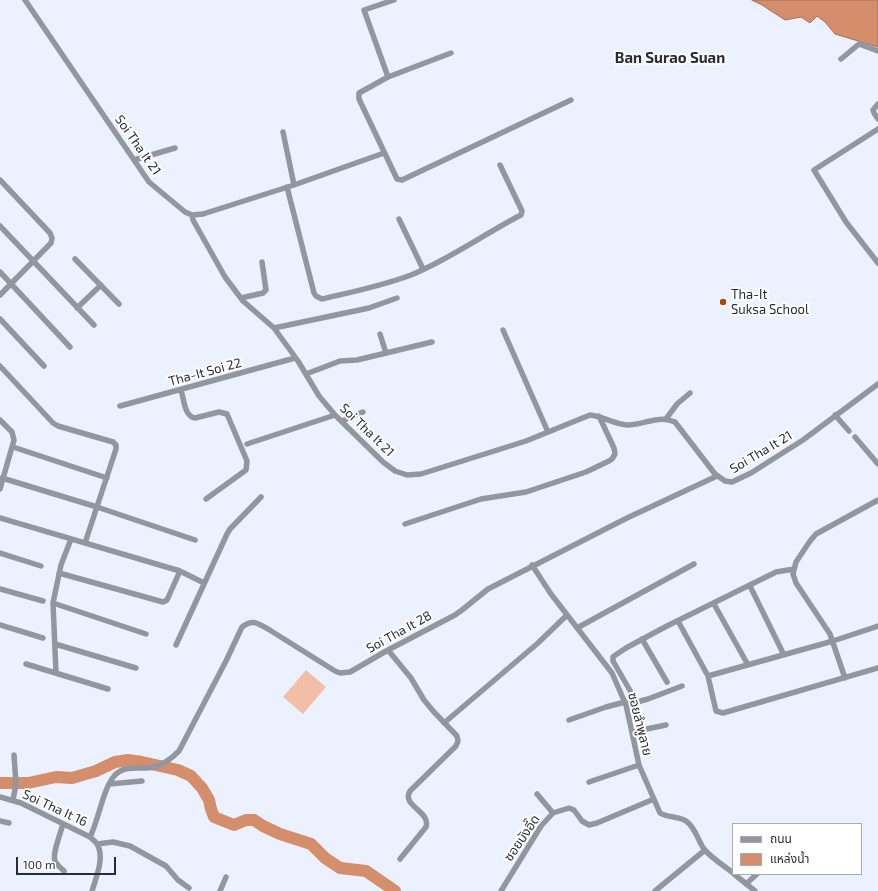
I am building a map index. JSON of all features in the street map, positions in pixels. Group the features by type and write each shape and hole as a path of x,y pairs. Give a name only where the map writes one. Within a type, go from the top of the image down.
{"street":[{"name":"Soi Tha It 21","path":"26,0 149,182 185,212 192,215 193,220 225,277 241,298 274,328 306,374 319,396 335,415 383,462 395,471 407,475 421,474 526,441 590,415 599,416"},
{"path":"388,77 364,10 394,0"},
{"path":"841,59 859,44 878,51"},
{"path":"451,53 388,77 359,93 359,99 397,179 402,180 570,100"},
{"path":"878,104 873,110 878,119"},
{"path":"878,129 814,170 846,222 878,263"},
{"path":"283,132 294,185"},
{"path":"134,160 175,148"},
{"path":"192,215 203,214 294,185 384,153"},
{"path":"287,187 316,296 322,299 386,284 423,269 446,258 521,214 522,211 500,165"},
{"path":"0,180 50,233 52,238 51,243 34,262 0,295"},
{"path":"399,219 423,269"},
{"path":"0,226 94,325"},
{"path":"75,259 118,304"},
{"path":"241,298 263,293 266,290 262,262"},
{"path":"0,272 70,347"},
{"path":"77,308 101,285"},
{"path":"274,328 369,308 397,298"},
{"path":"0,319 44,366"},
{"path":"503,330 548,432"},
{"path":"380,334 386,353"},
{"path":"306,374 340,361 357,360 432,342"},
{"name":"Tha-It Soi 22","path":"120,406 295,358"},
{"path":"0,366 53,423 58,426 113,442 116,445 107,478 85,543"},
{"name":"Soi Tha It 21","path":"666,419 675,422 682,429 717,476 728,482 738,480 803,440 878,384"},
{"path":"181,390 187,412 191,417 195,418 218,412 227,414 247,461 246,470 206,499"},
{"path":"599,416 615,423 628,425 666,419 677,404 690,393"},
{"path":"342,421 363,412"},
{"path":"247,444 335,415"},
{"path":"835,415 849,431"},
{"path":"406,524 481,499 526,492 586,472 609,461 615,454 614,448 599,416"},
{"path":"0,420 12,432 14,440 0,489"},
{"path":"855,437 878,464"},
{"path":"13,447 107,478"},
{"name":"Soi Tha It 28","path":"109,784 114,776 123,769 153,768 174,757 186,738 242,627 247,623 251,622 258,624 268,629 340,673 350,672 462,610 488,589 532,565 626,518 717,476"},
{"path":"2,478 97,507 195,540"},
{"path":"176,645 230,529 261,497"},
{"path":"845,678 830,634 796,583 793,574 801,555 816,534 878,500"},
{"path":"0,518 180,571 204,583"},
{"path":"56,673 53,603 59,573 71,539"},
{"path":"0,553 41,566"},
{"path":"577,628 694,564"},
{"name":"ซอยลำพูลาย","path":"532,565 551,594 612,673 626,704 639,765 660,813 664,816 684,819 688,822 692,826 705,850 732,872"},
{"path":"632,694 613,662 613,657 642,639 776,572 794,569"},
{"path":"59,573 163,602 167,600 180,571"},
{"path":"750,586 784,655"},
{"path":"0,589 43,601"},
{"path":"53,603 146,634"},
{"path":"714,604 748,665"},
{"path":"444,723 538,643 567,615"},
{"path":"678,621 708,676 716,711 723,713 878,668"},
{"path":"0,625 43,638"},
{"path":"708,676 833,641 878,626"},
{"path":"642,639 667,682"},
{"path":"55,644 136,668"},
{"path":"388,650 411,678 424,700 444,723 458,736 456,746 410,791 408,795 408,800 426,818 428,822 400,859"},
{"path":"26,664 108,689"},
{"path":"569,720 606,707 648,699 682,686"},
{"path":"632,732 666,725"},
{"path":"13,800 16,784 14,755"},
{"path":"589,782 639,765"},
{"path":"90,837 109,784 142,780"},
{"path":"536,794 553,813"},
{"name":"Soi Tha It 16","path":"0,797 13,800 90,837 97,844 100,862 92,891"},
{"name":"ซอยบังอี๊ด","path":"501,891 541,826 553,813 569,808 574,810 582,821 593,824 654,799"},
{"path":"0,820 9,823"},
{"path":"63,824 58,839 55,858 57,864 64,871"},
{"path":"97,844 113,842 130,846 166,866 178,880 189,888"},
{"path":"655,891 705,850"},
{"name":"ซอยลำพูลาย","path":"735,875 755,891"},
{"path":"746,884 756,875"},
{"path":"220,891 226,877"}],"shaded area":[{"path":"306,670 326,687 303,714 283,697"}],"water":[{"path":"752,0 878,0 878,47 835,34 825,22 817,16 810,23 801,17 785,20"}],"waterway":[{"path":"0,783 28,783 56,777 72,778 96,771 115,762 128,760 178,770 191,776 202,788 209,800 214,817 234,825 246,820 254,820 280,834 311,844 325,858 340,868 366,871 395,891"}],"place":[{"name":"Tha-It Suksa School","path":"723,302"}],"district":[{"name":"Ban Surao Suan","path":"670,58"}]}
